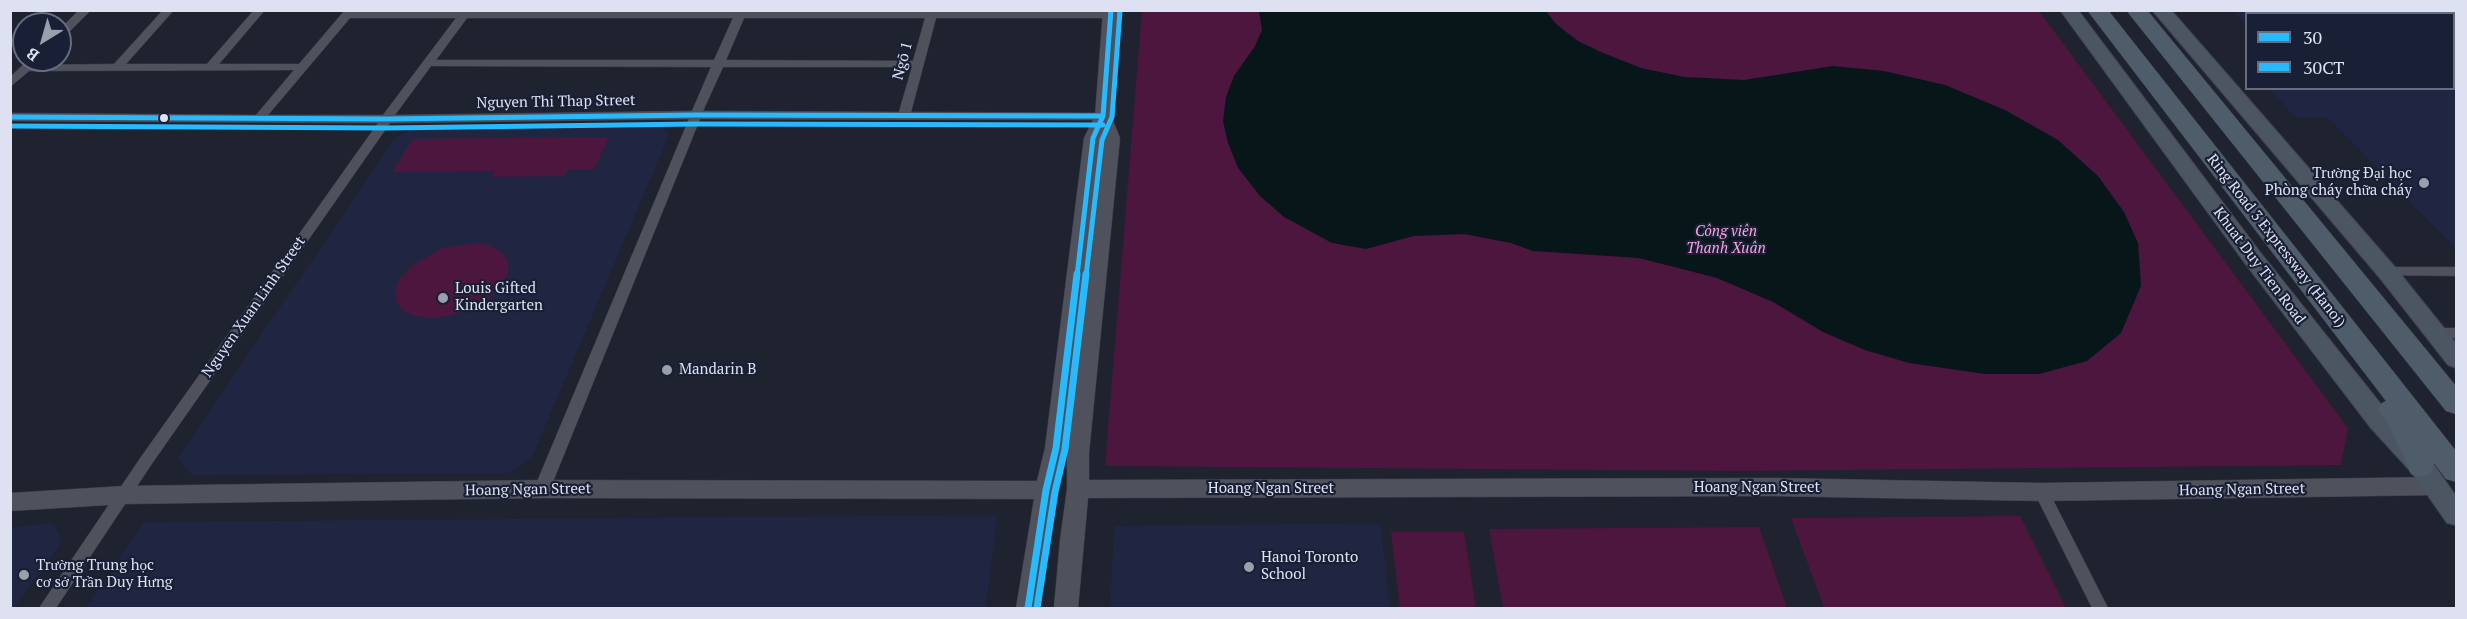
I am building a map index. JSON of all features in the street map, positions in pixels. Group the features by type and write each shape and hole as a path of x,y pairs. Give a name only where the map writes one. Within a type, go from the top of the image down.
{"highway":[{"path":"2083,10 2401,421 2428,476"},
{"name":"Ring Road 3 Expressway (Hanoi)","path":"2097,10 2457,471"},
{"path":"2136,10 2457,404"},
{"path":"2150,10 2457,381"}],"main road":[{"name":"Khuat Duy Tien Road","path":"2069,10 2252,257 2379,420 2428,476 2457,515"},
{"path":"2161,10 2387,272 2446,333 2457,359"}],"street":[{"path":"72,23 86,10"},
{"path":"117,68 169,10"},
{"path":"210,68 260,10"},
{"path":"259,118 350,13 1111,13 1102,116 1093,138 1056,448 1046,489 1028,609"},
{"name":"Nguyen Xuan Linh Street","path":"46,609 386,119 465,13"},
{"name":"Ngõ 1","path":"904,115 932,13"},
{"path":"542,489 696,115 741,14"},
{"path":"428,63 918,64"},
{"path":"72,66 117,68 303,67"},
{"path":"10,84 23,72"},
{"name":"Nguyen Thi Thap Street","path":"10,117 386,119 696,115 1102,116"},
{"path":"1066,609 1071,540 1078,489 1079,441 1111,138 1102,116"},
{"path":"2387,272 2457,272"},
{"name":"Hoang Ngan Street","path":"1078,489 1773,487 2042,492 2428,476"},
{"name":"Hoang Ngan Street","path":"10,502 124,495 542,489 1046,489"},
{"path":"2042,492 2100,609"}],"shaded area":[{"path":"1259,11 1546,11 1556,24 1578,41 1601,52 1641,68 1684,77 1744,80 1833,66 1884,71 1945,85 2005,110 2058,140 2098,176 2124,212 2138,243 2141,286 2121,333 2087,361 2039,374 1985,374 1909,363 1865,350 1823,332 1773,302 1717,278 1639,258 1533,251 1511,243 1464,234 1414,236 1366,249 1332,243 1284,217 1260,196 1238,168 1228,143 1223,121 1226,97 1234,76 1255,46 1262,30"},
{"name":"Trường Đại học Phòng cháy chữa cháy","path":"2235,11 2456,11 2456,249 2327,117 2295,117 2271,90 2455,90 2455,12 2245,12 2245,23"},
{"name":"Louis Gifted Kindergarten","path":"662,126 669,135 532,457 509,473 192,475 177,459 395,138 409,130"},
{"path":"997,515 986,608 85,608 144,522"},
{"name":"Trường Trung học cơ sở Trần Duy Hưng","path":"54,523 62,541 14,608 11,608 11,527"},
{"name":"Hanoi Toronto School","path":"1380,523 1390,608 1110,608 1114,526"}],"green space":[{"name":"Công viên Thanh Xuân","path":"1142,10 2039,11 2348,428 2341,465 1743,471 1105,466"},
{"path":"609,137 594,169 568,169 564,176 492,177 495,171 392,172 413,139"},
{"path":"475,243 489,245 501,252 508,261 508,273 501,286 489,298 472,308 452,315 432,318 415,316 402,310 396,301 395,290 400,278 410,267 440,249"},
{"path":"2020,516 2066,608 1824,608 1791,518"},
{"path":"1759,527 1787,608 1503,608 1489,529"},
{"path":"1391,532 1464,532 1476,608 1400,608"}],"transit line":[{"name":"30","path":"1028,608 1046,490 1056,448 1093,138 1103,116 1111,10"},
{"name":"30CT","path":"1037,608 1055,492 1065,449 1102,140 1112,117 1120,11"},
{"name":"30","path":"10,117 386,119 696,115 1103,116"},
{"name":"30CT","path":"10,126 386,128 696,124 1103,125"}],"place":[{"name":"Trường Đại học Phòng cháy chữa cháy","path":"2424,183"},
{"name":"Louis Gifted Kindergarten","path":"443,298"},
{"name":"Mandarin B","path":"667,370"},
{"name":"Hanoi Toronto School","path":"1249,567"},
{"name":"Trường Trung học cơ sở Trần Duy Hưng","path":"24,575"}]}
